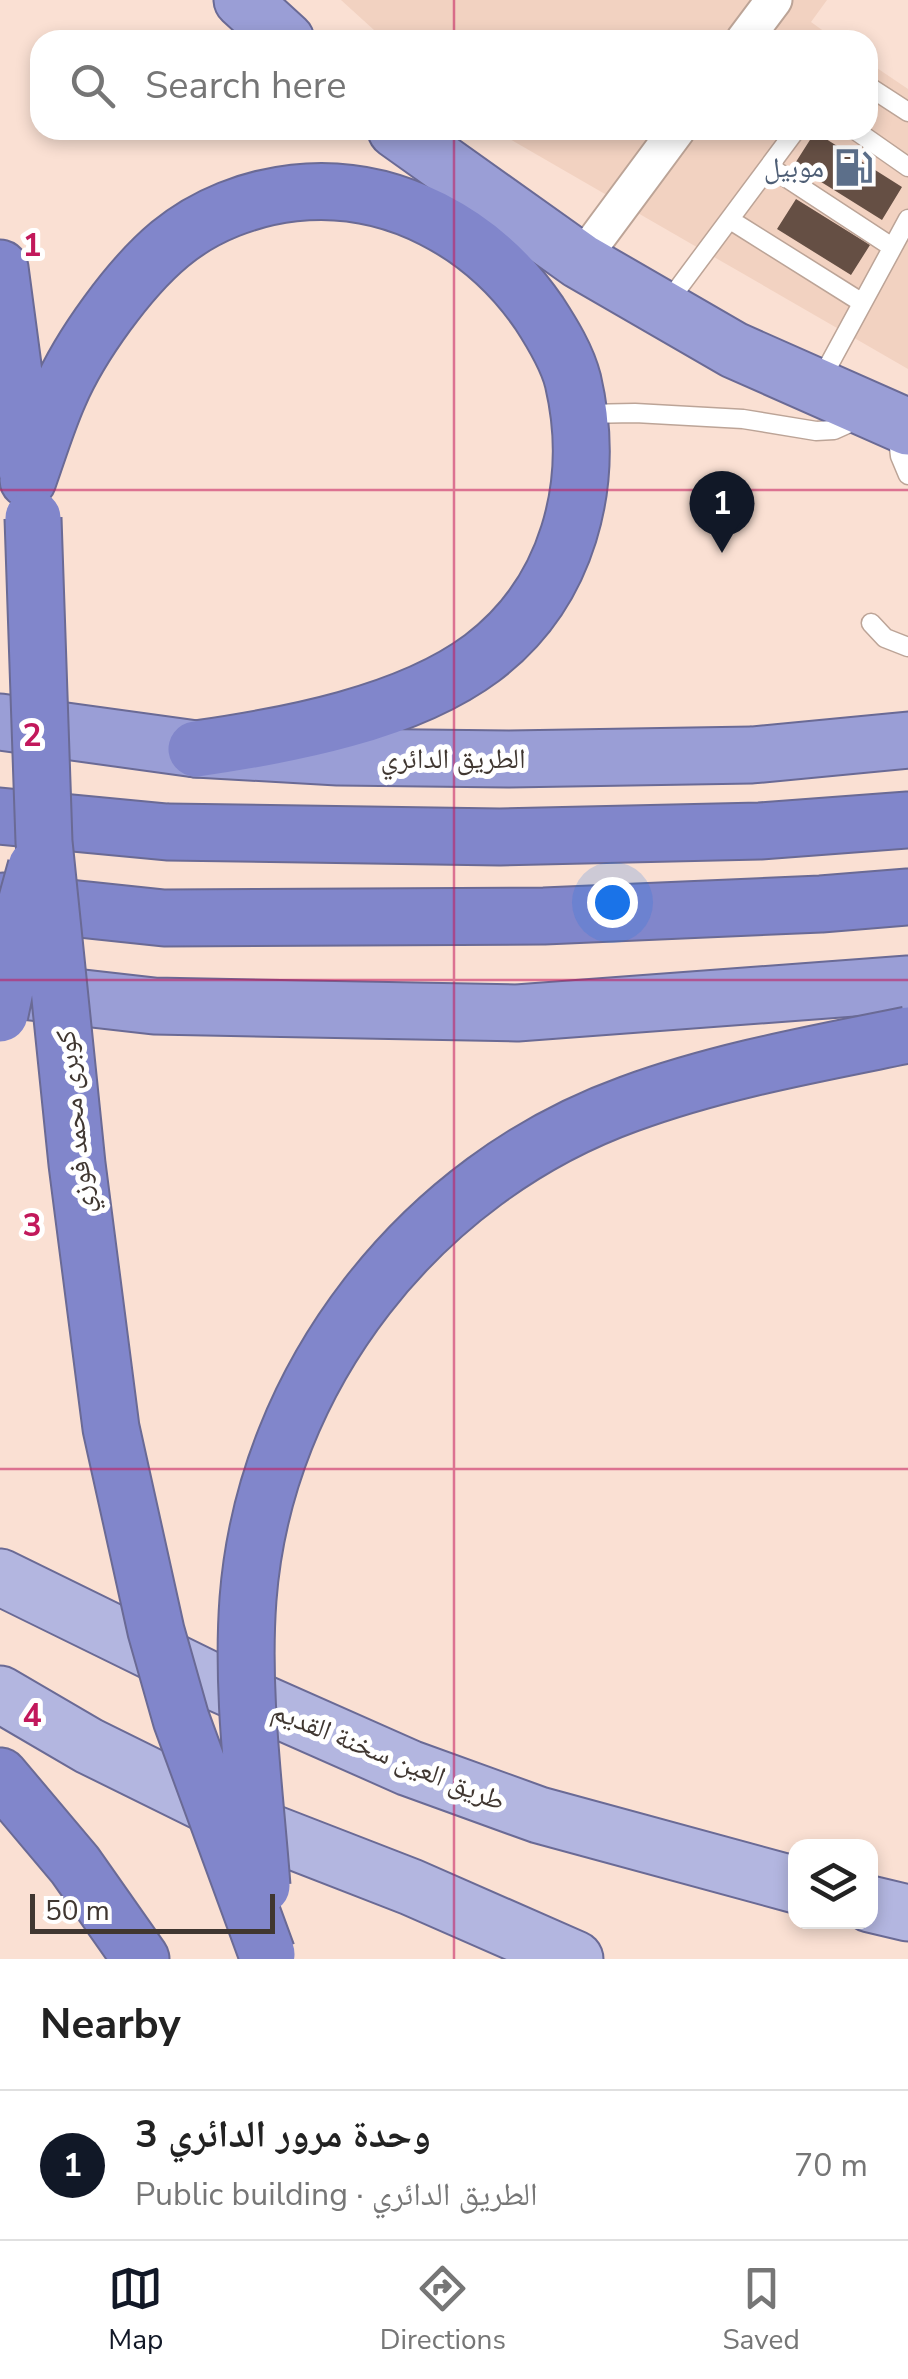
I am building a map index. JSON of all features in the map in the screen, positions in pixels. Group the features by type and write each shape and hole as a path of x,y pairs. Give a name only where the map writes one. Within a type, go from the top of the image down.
{"highway":[{"path":"242,0 275,30"},
{"path":"410,140 580,261 734,350 892,420"},
{"path":"28,480 60,393 107,313 169,245 202,222 276,195 316,190 356,192 404,206 449,227 490,256 524,291 552,332 572,378 578,415 581,479 576,514 566,548 531,610 508,637 450,678 389,704 310,729 196,749"},
{"name":"كوبرى محمد فوزي","path":"0,268 38,568 22,829 77,1164 111,1428 152,1613 181,1719 268,1956"},
{"name":"الطريق الدائري","path":"0,722 196,749 338,757 752,755 908,740"},
{"path":"0,1014 15,943 22,829 500,837 760,831 908,820"},
{"path":"0,901 164,918 204,918 544,916 908,897"},
{"path":"0,988 154,1006 516,1013 908,984"},
{"path":"268,1956 246,1678 248,1596 264,1508 292,1418 351,1316 428,1227 522,1155 574,1127 628,1104 739,1070 908,1035"},
{"path":"0,1776 75,1865 141,1959"}],"main road":[{"name":"طريق العين سخنة القديم","path":"0,1577 208,1679 438,1779 539,1815 788,1883"},
{"path":"0,1694 89,1746 241,1821 412,1888 575,1959"},
{"path":"878,1906 908,1913"}],"street":[{"path":"752,30 774,0"},
{"path":"580,261 670,140"}],"lane":[{"path":"878,92 908,112"},
{"path":"663,309 789,140"},
{"path":"869,140 908,167"},
{"path":"770,166 892,247"},
{"path":"817,388 908,219"},
{"path":"732,221 861,302"},
{"path":"578,415 634,413 744,419 816,431 892,420 908,475"},
{"path":"871,622 885,638 908,648"}],"shaded area":[{"path":"341,0 827,0 811,22 822,30 374,30"},
{"path":"878,69 908,89 908,369 511,140 878,140"}],"building":[{"path":"810,140 828,140 902,187 882,220 794,165"},
{"path":"796,199 870,245 851,275 777,229"}],"place":[{"name":"موبيل","path":"854,167"},
{"name":"وحدة مرور الدائري 3","path":"722,553"}]}
